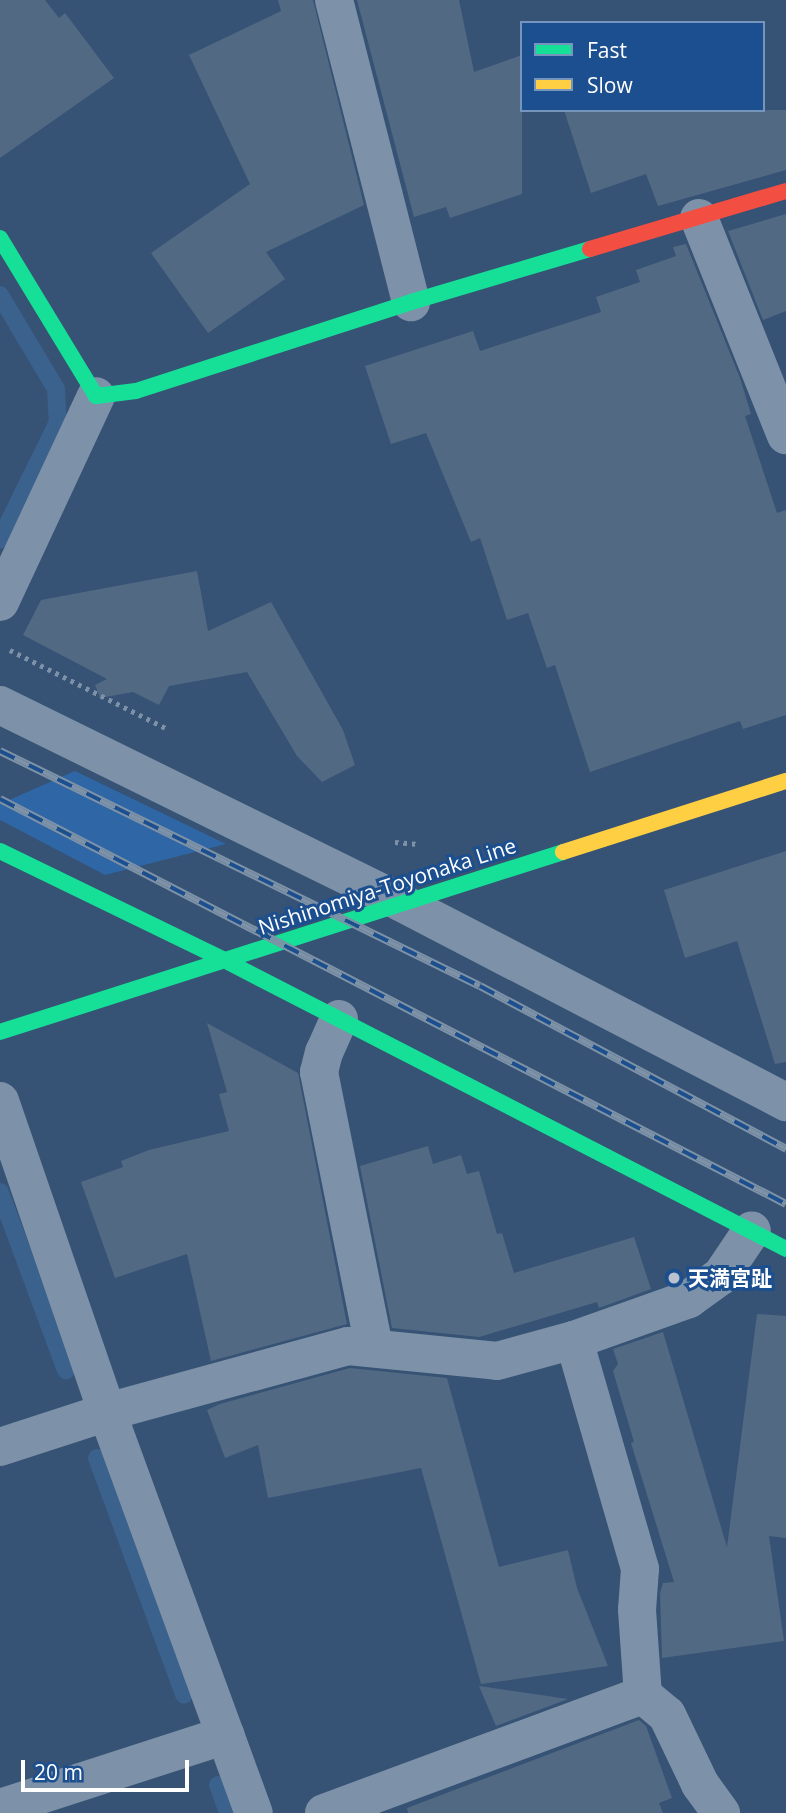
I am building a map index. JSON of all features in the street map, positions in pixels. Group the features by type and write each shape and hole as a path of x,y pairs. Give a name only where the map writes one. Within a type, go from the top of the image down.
{"street":[{"path":"334,0 411,302"},
{"path":"96,396 136,391 411,302 786,191"},
{"path":"699,218 786,435"},
{"path":"0,238 96,396"},
{"path":"0,602 96,396"},
{"path":"0,705 402,903 786,1102"},
{"name":"Nishinomiya-Toyonaka Line","path":"0,1032 786,781"},
{"path":"0,851 224,960 786,1249"},
{"path":"339,1019 324,1052 319,1072 374,1348"},
{"path":"0,1101 107,1412 254,1813"},
{"path":"0,1447 107,1412 348,1346 497,1361 574,1340 689,1299 721,1276 752,1230"},
{"path":"574,1340 640,1569 636,1610 643,1695 667,1715 699,1784 721,1813"},
{"path":"324,1813 643,1695"},
{"path":"0,1808 226,1735"}],"path":[{"path":"0,645 171,730"},
{"path":"390,841 426,844"}],"shaded area":[{"path":"75,771 226,844 105,875 0,820 0,804"}],"building":[{"path":"0,0 45,0 59,18 65,13 114,78 0,158"},
{"path":"278,0 313,0 364,205 266,252 285,279 208,333 151,253 250,184 189,55 281,11"},
{"path":"357,0 459,0 474,72 520,56 522,194 450,218 446,207 414,217"},
{"path":"786,110 786,170 658,206 646,174 591,193 565,112"},
{"path":"786,214 786,311 763,320 728,231"},
{"path":"686,244 740,378 751,414 745,416 777,513 786,510 786,715 743,729 740,721 590,772 555,665 547,668 528,613 507,620 480,538 471,542 426,433 391,444 365,366 473,331 480,351 601,312 596,297 640,282 636,270 676,256 673,247"},
{"path":"197,571 208,631 271,602 343,730 355,765 322,782 297,756 247,672 169,686 159,705 133,692 100,698 95,685 107,679 23,635 41,600"},
{"path":"786,851 786,1062 775,1064 737,941 685,958 664,890"},
{"path":"207,1023 298,1073 347,1324 211,1361 187,1254 115,1278 81,1182 123,1167 121,1161 149,1150 229,1131 219,1094 227,1092"},
{"path":"428,1146 433,1164 461,1155 467,1174 479,1171 497,1234 502,1233 514,1273 634,1237 651,1289 599,1308 597,1302 479,1337 392,1328 360,1166"},
{"path":"757,1314 786,1316 786,1538 769,1536 784,1641 662,1658 660,1593 663,1583 674,1582 631,1443 634,1442 613,1371 618,1364 613,1349 663,1332 727,1547"},
{"path":"350,1368 447,1378 499,1567 568,1550 577,1588 608,1666 481,1684 421,1468 268,1498 258,1445 225,1458 207,1410"},
{"path":"479,1686 568,1699 496,1726"},
{"path":"639,1720 646,1726 672,1798 659,1803 663,1813 408,1813 407,1808"}],"waterway":[{"path":"0,295 56,389 58,422 0,540"},
{"path":"0,1192 66,1370"},
{"path":"97,1458 184,1695"},
{"path":"218,1785 228,1813"}],"railway":[{"path":"0,751 480,986 786,1149"},
{"path":"0,799 786,1204"}],"traffic: fast":[{"path":"0,238 96,396 136,391 411,302 590,249"},
{"path":"0,851 224,960 786,1249"},
{"path":"0,1032 563,852"}],"traffic: slow":[{"path":"563,852 786,781"}],"traffic: jam":[{"path":"590,249 786,191"}],"place":[{"name":"天満宮趾","path":"674,1278"}]}
